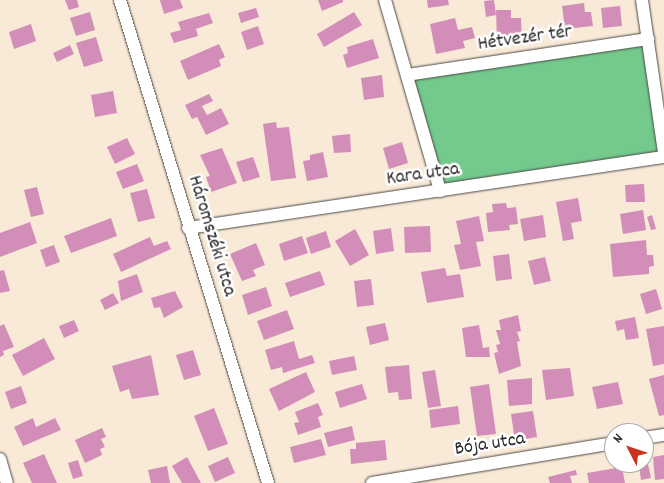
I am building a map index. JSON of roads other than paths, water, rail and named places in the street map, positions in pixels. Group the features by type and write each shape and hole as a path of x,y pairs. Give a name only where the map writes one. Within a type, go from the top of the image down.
{"street":[{"name":"Háromszéki utca","path":"120,0 188,228 268,483"},
{"path":"385,0 440,191"},
{"path":"642,0 664,147"},
{"name":"Hétvezér tér","path":"408,75 648,39"},
{"name":"Kara utca","path":"188,228 664,157"},
{"name":"Bója utca","path":"372,483 604,445"},
{"path":"0,459 7,483"}]}
